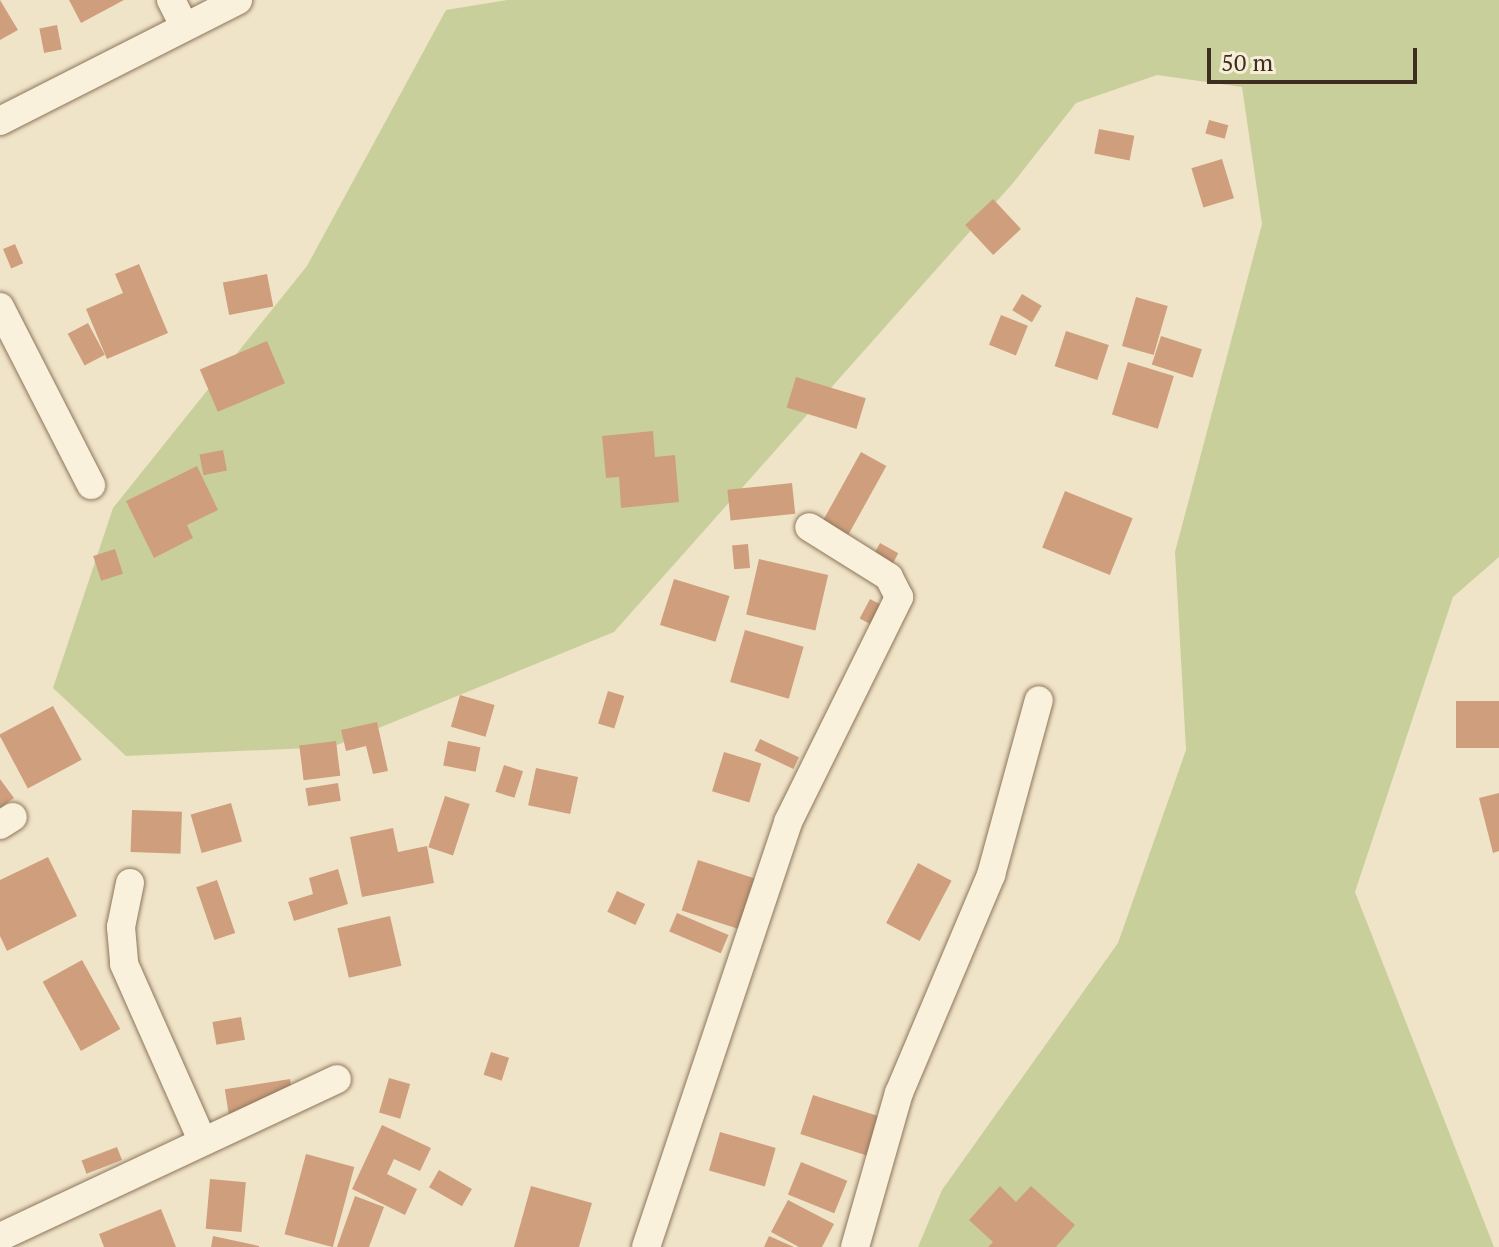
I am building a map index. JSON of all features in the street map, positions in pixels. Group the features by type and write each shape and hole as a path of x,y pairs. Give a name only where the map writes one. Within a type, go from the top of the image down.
{"street":[{"path":"171,0 184,26"},
{"path":"0,121 238,0"},
{"path":"0,307 91,485"},
{"path":"646,1247 788,822 899,597 889,577 809,527"},
{"path":"855,1247 899,1093 991,875 1039,700"},
{"path":"130,883 121,927 124,964 201,1138"},
{"path":"0,1237 201,1138 337,1079"}],"green space":[{"path":"507,0 1499,0 1499,557 1453,597 1355,892 1494,1247 918,1247 942,1190 1118,943 1186,750 1175,552 1262,224 1242,87 1157,75 1076,103 1013,183 614,632 332,747 126,756 53,688 113,508 307,266 446,10"}],"building":[{"path":"0,0 18,30 0,40"},
{"path":"69,0 124,0 81,23"},
{"path":"57,25 62,50 44,53 39,28"},
{"path":"1209,120 1228,125 1225,139 1205,134"},
{"path":"1099,129 1134,136 1130,160 1094,154"},
{"path":"1222,159 1234,198 1203,208 1191,168"},
{"path":"993,199 1021,229 993,255 965,225"},
{"path":"15,244 23,263 11,268 3,249"},
{"path":"139,264 168,333 107,359 86,309 123,293 115,274"},
{"path":"267,274 273,306 229,315 223,283"},
{"path":"1022,294 1042,306 1032,322 1012,310"},
{"path":"1136,297 1168,306 1154,355 1122,346"},
{"path":"1001,315 1028,326 1016,356 989,345"},
{"path":"88,323 105,355 85,366 68,334"},
{"path":"1066,331 1109,345 1097,380 1055,366"},
{"path":"1161,336 1202,349 1193,378 1152,365"},
{"path":"267,341 285,383 218,412 200,370"},
{"path":"1128,362 1174,376 1158,429 1112,415"},
{"path":"796,377 866,398 856,429 787,408"},
{"path":"653,431 655,457 675,455 679,502 621,508 619,477 606,478 602,436"},
{"path":"223,450 227,471 203,475 199,455"},
{"path":"861,452 886,466 841,547 816,533"},
{"path":"197,466 218,510 187,525 193,538 154,558 126,501"},
{"path":"792,483 795,514 731,521 727,490"},
{"path":"1065,491 1133,518 1110,575 1042,548"},
{"path":"880,543 898,553 888,572 869,562"},
{"path":"748,544 750,568 734,569 732,545"},
{"path":"115,549 123,574 101,581 93,556"},
{"path":"759,559 828,575 815,631 746,615"},
{"path":"674,579 729,596 715,642 660,625"},
{"path":"870,599 889,609 878,628 860,618"},
{"path":"745,630 804,647 789,699 730,682"},
{"path":"608,691 624,696 614,728 598,724"},
{"path":"460,695 495,705 486,737 451,727"},
{"path":"1456,701 1499,701 1499,748 1456,748"},
{"path":"53,706 82,760 28,788 0,734"},
{"path":"377,722 388,771 373,774 366,746 346,751 341,730"},
{"path":"760,739 799,757 793,769 755,751"},
{"path":"336,741 340,776 304,780 299,746"},
{"path":"448,741 480,747 476,772 443,766"},
{"path":"724,752 761,763 749,803 712,791"},
{"path":"504,765 523,771 514,798 495,792"},
{"path":"536,768 578,777 570,814 528,805"},
{"path":"0,779 14,798 0,808"},
{"path":"338,783 341,801 308,806 305,788"},
{"path":"1499,793 1499,851 1493,853 1479,798"},
{"path":"445,796 470,804 453,855 428,847"},
{"path":"231,803 242,841 202,853 191,815"},
{"path":"132,810 182,812 181,854 131,852"},
{"path":"393,828 398,852 427,846 434,883 362,897 350,837"},
{"path":"48,857 77,916 7,951 0,936 0,880"},
{"path":"698,860 763,881 746,931 682,910"},
{"path":"918,863 952,881 920,941 886,923"},
{"path":"338,869 348,904 294,921 288,902 313,894 309,878"},
{"path":"217,880 235,933 214,940 196,887"},
{"path":"617,891 645,904 635,925 607,912"},
{"path":"677,913 729,935 721,953 669,931"},
{"path":"390,916 401,966 349,978 337,928"},
{"path":"82,960 120,1029 81,1051 43,982"},
{"path":"241,1017 245,1040 216,1045 212,1022"},
{"path":"491,1052 509,1058 502,1081 484,1075"},
{"path":"389,1078 410,1084 400,1119 379,1113"},
{"path":"290,1079 294,1104 229,1114 225,1089"},
{"path":"813,1095 895,1122 882,1161 800,1134"},
{"path":"382,1125 431,1148 420,1171 394,1159 387,1174 417,1189 405,1215 352,1189"},
{"path":"720,1132 776,1148 765,1186 709,1170"},
{"path":"117,1147 122,1160 87,1174 82,1161"},
{"path":"306,1154 354,1167 333,1247 285,1234"},
{"path":"801,1162 847,1181 834,1213 788,1194"},
{"path":"439,1170 472,1189 462,1206 429,1187"},
{"path":"210,1179 246,1182 242,1232 206,1229"},
{"path":"531,1186 592,1203 579,1247 514,1247"},
{"path":"1000,1186 1016,1202 1031,1186 1075,1225 1056,1247 988,1247 993,1242 969,1220"},
{"path":"355,1196 384,1207 369,1247 337,1247"},
{"path":"788,1200 834,1224 822,1247 799,1247 771,1232"},
{"path":"161,1209 176,1247 104,1247 99,1234"},
{"path":"213,1236 259,1246 259,1247 211,1247"},
{"path":"769,1236 794,1247 764,1247"}]}
